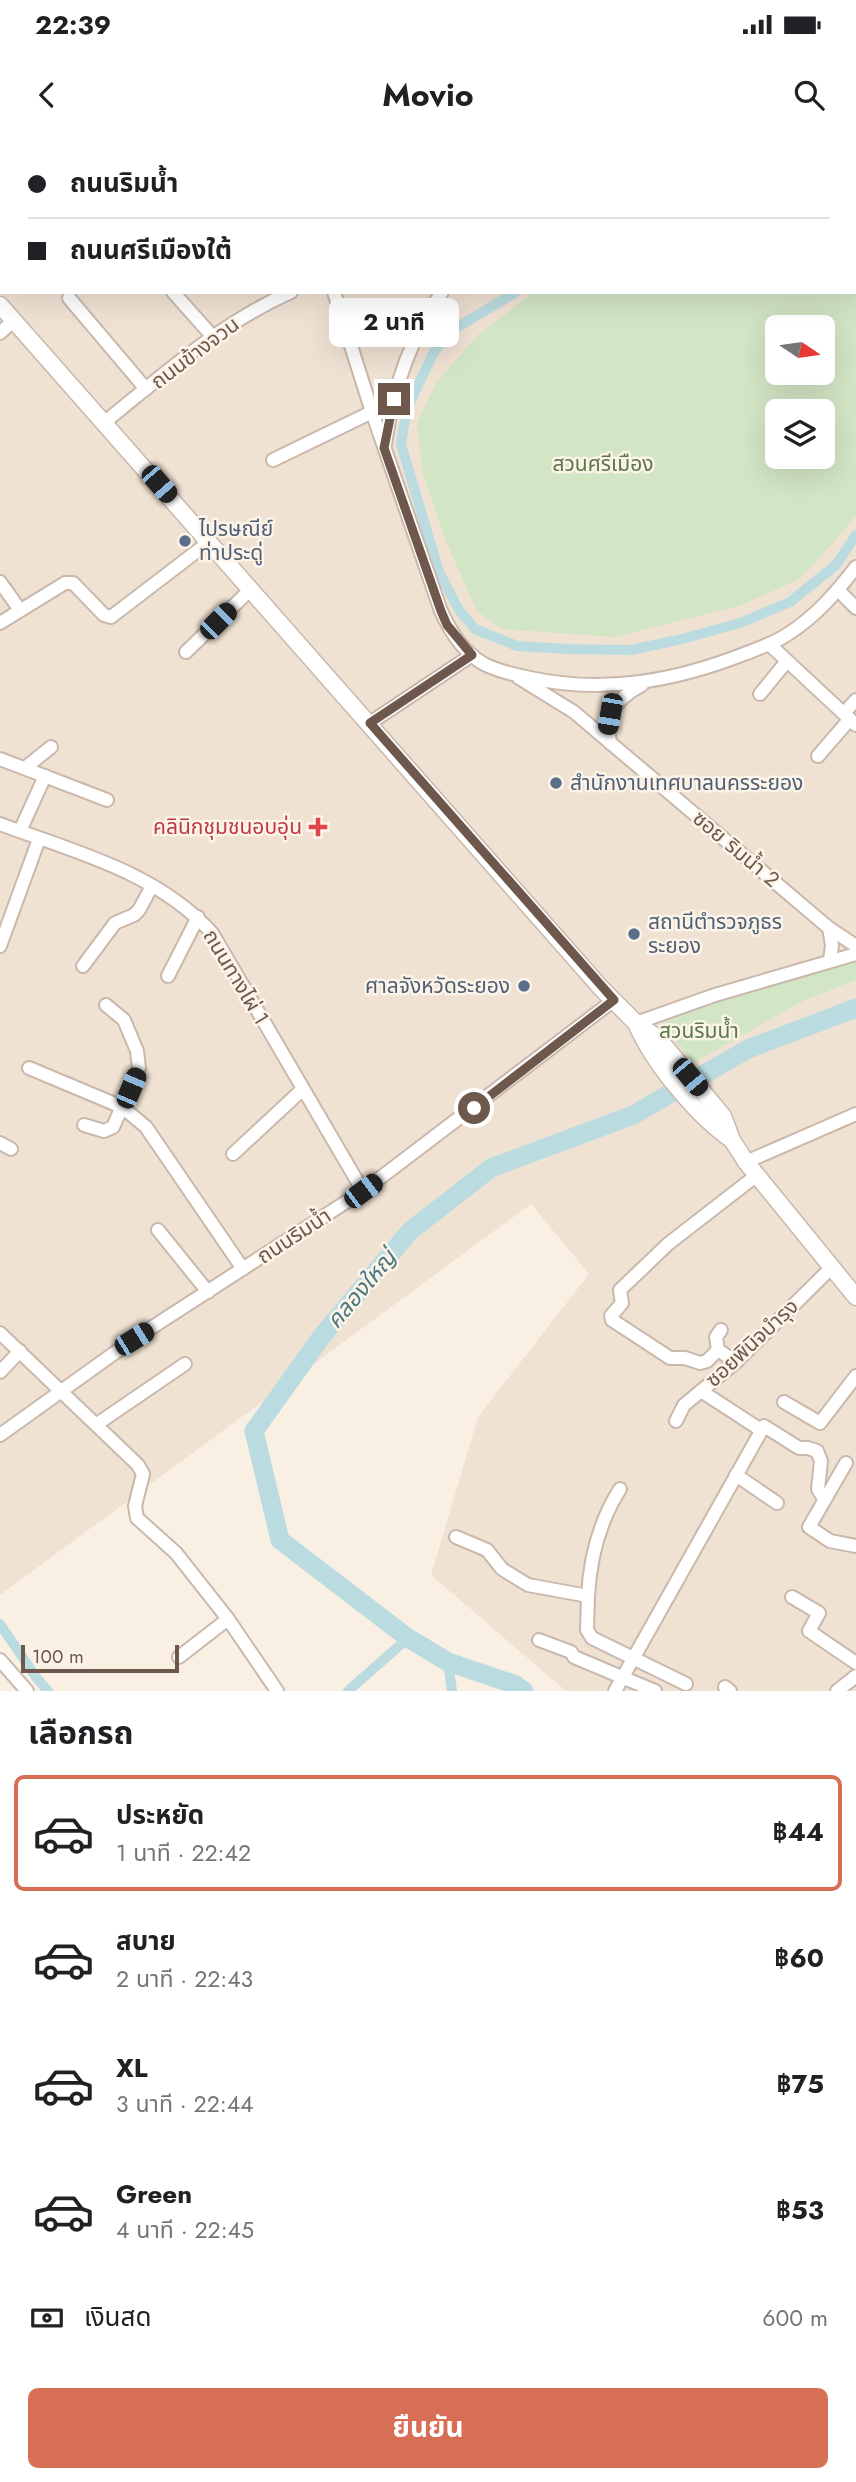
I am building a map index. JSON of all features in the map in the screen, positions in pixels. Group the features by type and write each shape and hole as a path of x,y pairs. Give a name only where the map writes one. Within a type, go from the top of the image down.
{"street":[{"path":"175,294 213,337"},
{"name":"ถนนข้างจวน","path":"105,422 213,337 248,313 287,294"},
{"path":"335,294 384,448 447,625 472,655 484,664 513,674 551,683 578,685 647,683"},
{"path":"384,448 391,410 407,354 420,326 441,294"},
{"path":"69,298 146,389"},
{"path":"0,305 636,1023 856,1297"},
{"path":"0,333 13,321"},
{"path":"273,460 372,412"},
{"path":"0,624 65,583 73,583 104,615 111,617 209,541"},
{"path":"592,726 604,723 627,693 647,683 716,664 787,635 812,618 856,567"},
{"path":"0,582 20,610"},
{"path":"186,652 251,589"},
{"path":"838,590 856,608"},
{"path":"769,644 850,719"},
{"path":"370,723 472,655"},
{"path":"760,694 787,661"},
{"name":"ซอย ริมน้ำ 2","path":"513,674 592,726 829,928 856,946"},
{"path":"574,712 573,697 578,685"},
{"path":"594,685 608,695 612,710 608,730 610,743"},
{"path":"818,756 850,719 856,700"},
{"path":"25,768 51,747"},
{"path":"0,759 107,800"},
{"path":"20,831 45,776"},
{"name":"ถนนทางไผ่ 1","path":"0,824 124,870 198,917 212,933 363,1191"},
{"path":"0,946 39,839"},
{"path":"83,966 115,923 139,910 152,886"},
{"path":"168,976 198,917"},
{"path":"829,928 832,945 830,961"},
{"path":"636,1023 715,995 856,954"},
{"name":"ถนนริมน้ำ","path":"0,1435 134,1339 363,1191 614,1000"},
{"path":"84,1125 98,1130 109,1130 113,1127 139,1068 137,1051 124,1020 106,1005"},
{"path":"29,1068 122,1107 146,1127 243,1269"},
{"path":"233,1154 303,1089"},
{"path":"718,1350 701,1363 685,1358 670,1358 612,1320 611,1317 621,1303 620,1290 752,1169 856,1114"},
{"path":"158,1230 208,1293"},
{"name":"ซอยพินิจบำรุง","path":"676,1421 684,1405 736,1362 832,1267"},
{"path":"720,1330 716,1337 718,1350 736,1362"},
{"path":"0,1333 138,1465 143,1474 135,1506 137,1518 176,1553 228,1619 276,1691"},
{"path":"0,1372 20,1351"},
{"path":"97,1424 185,1364"},
{"path":"784,1402 820,1423 856,1376"},
{"path":"701,1391 761,1430"},
{"path":"615,1691 764,1426 799,1448 817,1451 821,1461 818,1489 824,1499"},
{"path":"846,1464 809,1527 830,1541 856,1546"},
{"path":"736,1475 777,1503"},
{"path":"620,1489 598,1534 589,1576 587,1630 592,1638 686,1684"},
{"path":"456,1537 487,1550 502,1569 528,1585 588,1596"},
{"path":"792,1597 819,1613 809,1631 856,1663"},
{"path":"179,1657 228,1619"},
{"path":"540,1640 655,1691"},
{"path":"0,1660 27,1691"},
{"path":"838,1691 856,1676"}],"shaded area":[{"path":"0,294 856,294 856,1691 566,1691 431,1575 478,1417 589,1274 531,1204 0,1595"}],"green space":[{"name":"สวนศรีเมือง","path":"531,294 856,294 856,515 798,580 739,606 615,637 502,629 477,611 446,541 423,475 417,423 437,381 479,334"},
{"name":"สวนริมน้ำ","path":"856,956 856,980 803,1001 693,1063 658,1019"}],"waterway":[{"path":"513,294 451,331 434,352 407,408 401,444 439,572 459,610 475,629 517,646 567,649 631,650 682,639 740,623 790,602 836,565 856,535"},
{"name":"คลองใหญ่","path":"524,1691 516,1685 448,1662 408,1638 280,1540 254,1431 322,1336 410,1231 491,1168 633,1115 748,1049 856,1008"},
{"path":"0,1624 48,1691"},
{"path":"348,1691 408,1638"},
{"path":"448,1662 452,1691"}],"place":[{"name":"ไปรษณีย์ ท่าประดู่","path":"185,541"},
{"name":"สำนักงานเทศบาลนครระยอง","path":"556,783"},
{"name":"คลินิกชุมชนอบอุ่น","path":"318,827"},
{"name":"สถานีตำรวจภูธร ระยอง","path":"634,934"},
{"name":"ศาลจังหวัดระยอง","path":"524,986"}],"route":[{"path":"394,399 384,448 441,611 456,638 472,655 370,723 614,1000 474,1108"}]}
